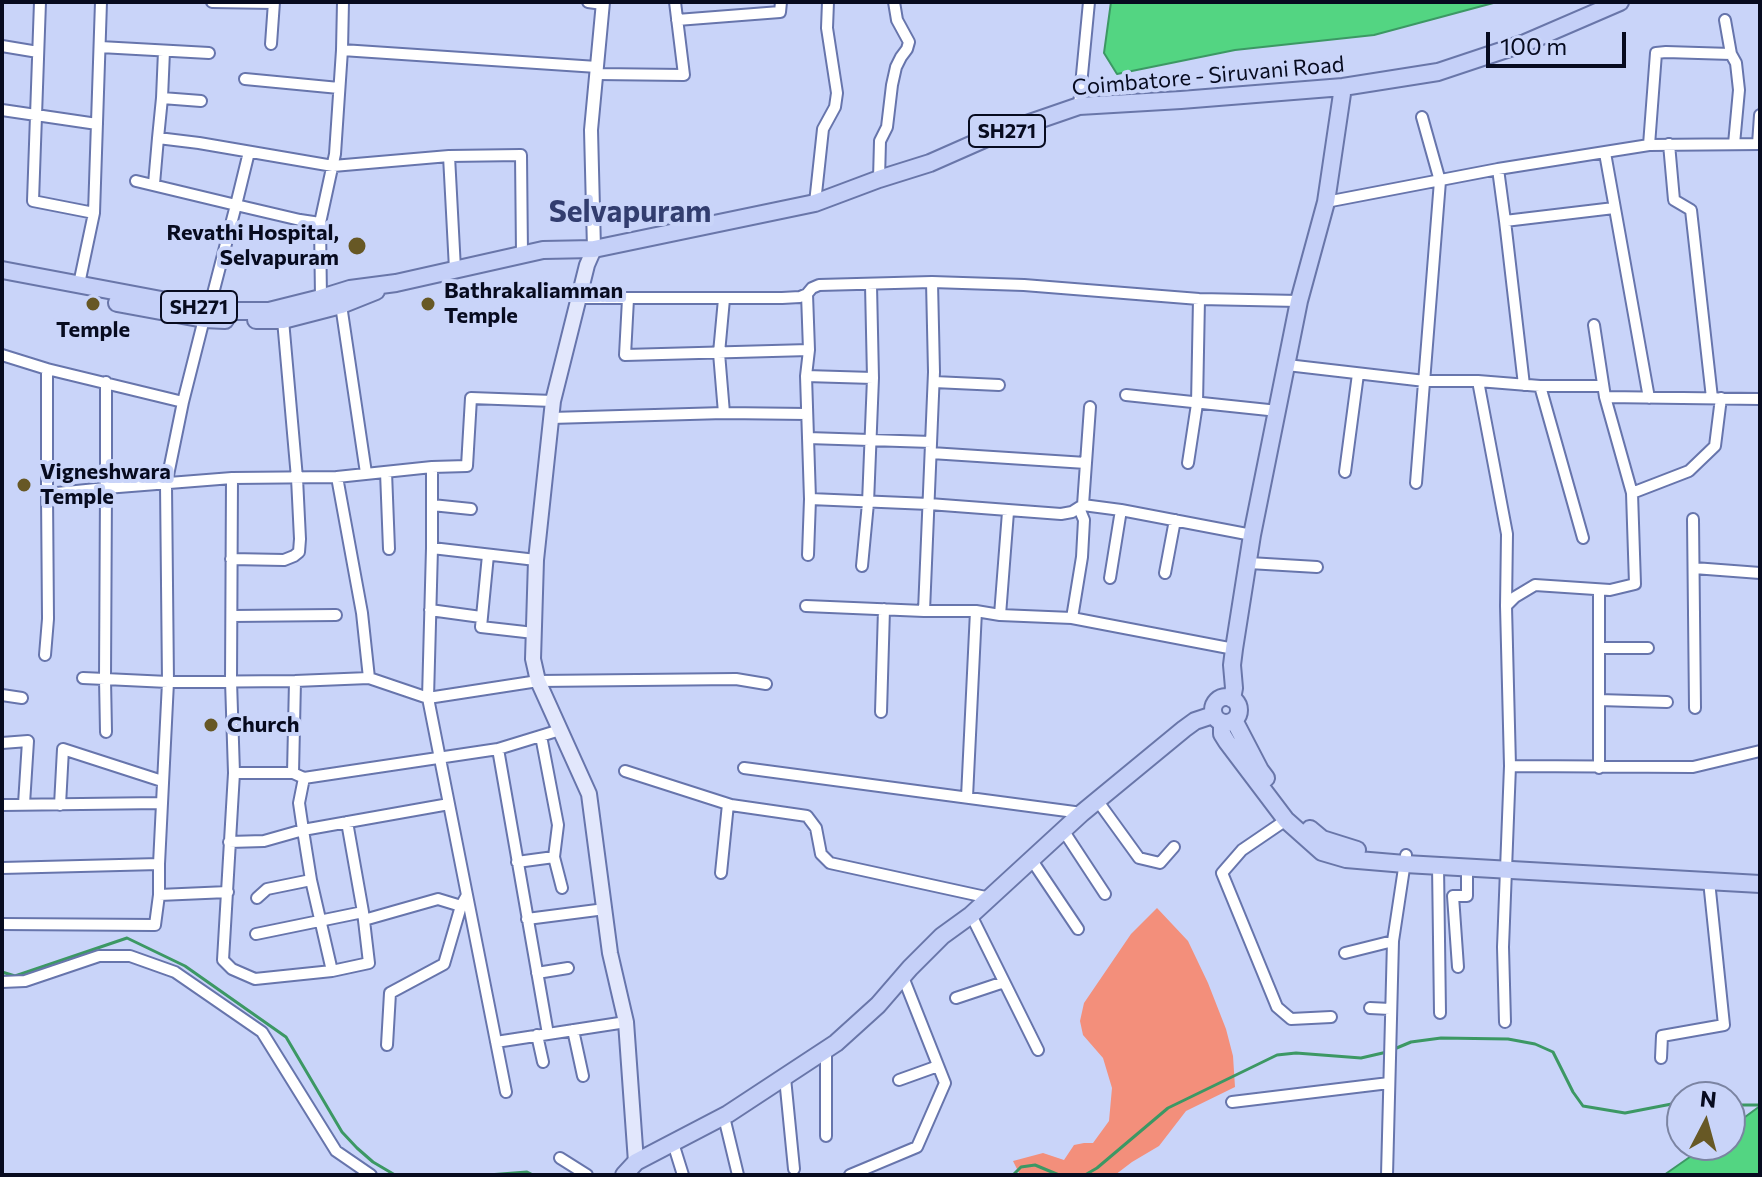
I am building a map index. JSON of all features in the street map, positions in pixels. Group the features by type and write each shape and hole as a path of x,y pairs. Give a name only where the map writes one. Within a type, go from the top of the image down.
{"main road":[{"name":"Coimbatore - Siruvani Road","path":"2,270 79,284 207,314 269,311 350,289 396,283 522,254 565,248 594,249 815,203 1079,106 1343,87 1438,72 1525,43 1620,2"},
{"path":"624,1175 636,1162 724,1117 836,1043 878,1005 942,936 971,915 1082,813 1184,729 1195,721 1238,716 1238,707 1226,698 1221,687 1233,657 1252,535 1299,301 1326,202 1343,87"},
{"path":"565,248 587,265"},
{"path":"594,249 578,298 553,401 536,560 533,659 538,681 589,794 610,953 626,1022 636,1162"},
{"path":"2,280 207,314 283,320 341,305 396,283"},
{"path":"1226,698 1214,703 1223,719 1300,821 1322,839 1351,850 1467,867 1760,876"},
{"path":"1223,719 1222,734 1227,742 1286,820 1322,852 1346,859 1505,866 1760,884"}],"street":[{"path":"40,2 33,201 94,213"},
{"path":"79,284 94,213 101,2"},
{"path":"212,2 274,2 271,44"},
{"path":"321,298 320,223 333,166 343,2"},
{"path":"588,2 603,3 591,130 594,249"},
{"path":"342,50 684,75 675,2"},
{"path":"677,20 780,12 781,2"},
{"path":"815,203 823,129 835,107 837,93 827,28 828,2"},
{"path":"879,179 880,141 887,127 892,85 896,67 909,42 897,20 894,2"},
{"path":"1079,106 1089,2"},
{"path":"1725,20 1739,90 1734,144"},
{"path":"2,46 38,52"},
{"path":"100,47 209,53"},
{"path":"154,184 164,51"},
{"path":"1649,145 1656,53 1731,54"},
{"path":"245,79 339,88"},
{"path":"162,98 201,101"},
{"path":"2,110 97,124"},
{"path":"1326,202 1498,169 1649,145 1759,144 1760,115"},
{"path":"1416,483 1440,181 1422,117"},
{"path":"158,138 333,166 449,156 521,155 522,254"},
{"path":"1632,493 1689,471 1715,446 1717,398 1691,210 1674,200 1669,144"},
{"path":"2,924 155,925 168,682 166,485 183,402 249,152"},
{"path":"1605,153 1649,398"},
{"path":"449,156 455,269"},
{"path":"1498,169 1524,385"},
{"path":"136,181 320,223"},
{"path":"1505,221 1614,208"},
{"path":"578,298 800,297 819,285 932,282 1024,285 1199,299 1299,301"},
{"path":"924,611 934,382 932,282"},
{"path":"862,566 873,378 871,285"},
{"path":"807,294 808,555"},
{"path":"628,299 625,355 809,350"},
{"path":"724,299 719,353 724,413"},
{"path":"1188,463 1197,404 1199,299"},
{"path":"341,305 366,473"},
{"path":"231,559 284,560 299,552 297,478 283,320"},
{"path":"1506,606 1535,585 1610,590 1635,584 1632,493 1604,391 1594,325"},
{"path":"2,355 183,402"},
{"path":"1287,365 1425,381 1478,381 1604,391 1649,398 1760,399"},
{"path":"45,655 48,619 47,369"},
{"path":"1345,472 1358,374"},
{"path":"806,376 873,378"},
{"path":"1478,381 1507,534 1510,766 1503,947 1505,1022"},
{"path":"106,382 106,732"},
{"path":"934,382 999,385"},
{"path":"1540,386 1583,538"},
{"path":"1126,395 1278,411"},
{"path":"47,494 232,478 337,477 467,466 471,398 553,401"},
{"path":"1072,618 1082,557 1084,520 1081,506 1090,407"},
{"path":"551,418 807,414"},
{"path":"808,438 871,440 1086,463"},
{"path":"432,467 428,698 506,1092"},
{"path":"386,472 389,549"},
{"path":"337,477 362,613 369,678"},
{"path":"232,478 234,773 223,960 232,969 255,979 332,971 369,963 347,822"},
{"path":"810,499 1061,514 1081,506 1121,510 1252,535"},
{"path":"432,505 471,509"},
{"path":"1110,578 1121,510"},
{"path":"1000,615 1008,512"},
{"path":"1693,519 1695,708"},
{"path":"1165,573 1175,520"},
{"path":"432,548 536,560"},
{"path":"488,555 481,627 534,633"},
{"path":"1249,563 1317,567"},
{"path":"1694,568 1760,573"},
{"path":"1599,590 1599,768"},
{"path":"806,606 976,611 1072,618 1233,657"},
{"path":"881,712 884,609"},
{"path":"430,610 481,617"},
{"path":"967,797 976,611"},
{"path":"232,616 336,615"},
{"path":"1599,648 1648,648"},
{"path":"83,678 168,682 369,678 428,698 538,681 736,679 766,684"},
{"path":"295,681 299,803 319,922 332,971"},
{"path":"2,695 22,698"},
{"path":"1599,700 1667,702"},
{"path":"234,773 298,776 439,758 498,749 560,730"},
{"path":"541,736 558,825 554,857 562,888"},
{"path":"2,743 28,741 24,804"},
{"path":"60,805 63,749 162,781"},
{"path":"498,749 537,973 543,1062"},
{"path":"1510,766 1693,767 1760,751"},
{"path":"744,768 1082,813"},
{"path":"625,771 728,804 807,816 816,828 821,854 830,863 990,898"},
{"path":"1097,800 1139,858 1160,863 1174,847"},
{"path":"2,805 161,803"},
{"path":"229,842 264,841 303,830 449,804"},
{"path":"721,873 728,804"},
{"path":"1286,820 1242,850 1222,873 1277,1007 1291,1019 1331,1017"},
{"path":"1063,830 1105,894"},
{"path":"517,862 554,857"},
{"path":"1031,859 1078,929"},
{"path":"1387,1175 1393,941 1405,860"},
{"path":"2,868 159,864"},
{"path":"1438,865 1440,1013"},
{"path":"1458,967 1453,896 1467,896 1467,867"},
{"path":"257,898 267,889 311,880"},
{"path":"1661,1058 1662,1036 1724,1025 1709,881"},
{"path":"159,895 228,892"},
{"path":"387,1045 390,993 444,964 467,895"},
{"path":"256,934 364,916 438,899 461,906"},
{"path":"527,919 605,909"},
{"path":"971,915 1038,1050"},
{"path":"1345,953 1393,941"},
{"path":"2,982 25,981 99,956 130,956 175,972 262,1032 336,1151 371,1175"},
{"path":"537,973 568,968"},
{"path":"850,1175 917,1147 945,1083 903,977"},
{"path":"956,998 1004,982"},
{"path":"1370,1008 1390,1009"},
{"path":"496,1042 626,1022"},
{"path":"573,1030 583,1076"},
{"path":"826,1050 826,1136"},
{"path":"899,1080 938,1066"},
{"path":"785,1078 794,1169"},
{"path":"1232,1102 1389,1083"},
{"path":"724,1117 738,1175"},
{"path":"673,1143 683,1175"},
{"path":"560,1158 587,1175"}],"shaded area":[{"path":"1111,2 1497,2 1374,35 1235,50 1117,74 1104,53"},
{"path":"1157,908 1188,941 1208,983 1226,1029 1233,1056 1235,1087 1186,1111 1159,1146 1115,1175 1020,1175 1013,1161 1043,1153 1064,1160 1074,1145 1093,1143 1109,1121 1112,1088 1103,1058 1083,1035 1080,1021 1084,1003 1131,934"},
{"path":"1760,1106 1760,1175 1664,1175 1684,1161 1746,1161 1746,1116"}],"waterway":[{"path":"2,972 15,976 127,938 185,966 286,1037 342,1132 373,1162 395,1175"},
{"path":"1085,1175 1168,1108 1277,1055 1296,1053 1361,1058 1411,1042 1441,1038 1508,1039 1535,1044 1553,1052 1583,1106 1625,1113 1666,1105"},
{"path":"1746,1105 1760,1105"},
{"path":"1013,1175 1021,1167 1035,1165 1059,1175"},
{"path":"488,1175 527,1172 533,1175"}],"place":[{"name":"Revathi Hospital, Selvapuram","path":"357,246"},
{"name":"Temple","path":"93,304"},
{"name":"Bathrakaliamman Temple","path":"428,304"},
{"name":"Vigneshwara Temple","path":"24,485"},
{"name":"Church","path":"211,725"}],"district":[{"name":"Selvapuram","path":"630,212"}]}
